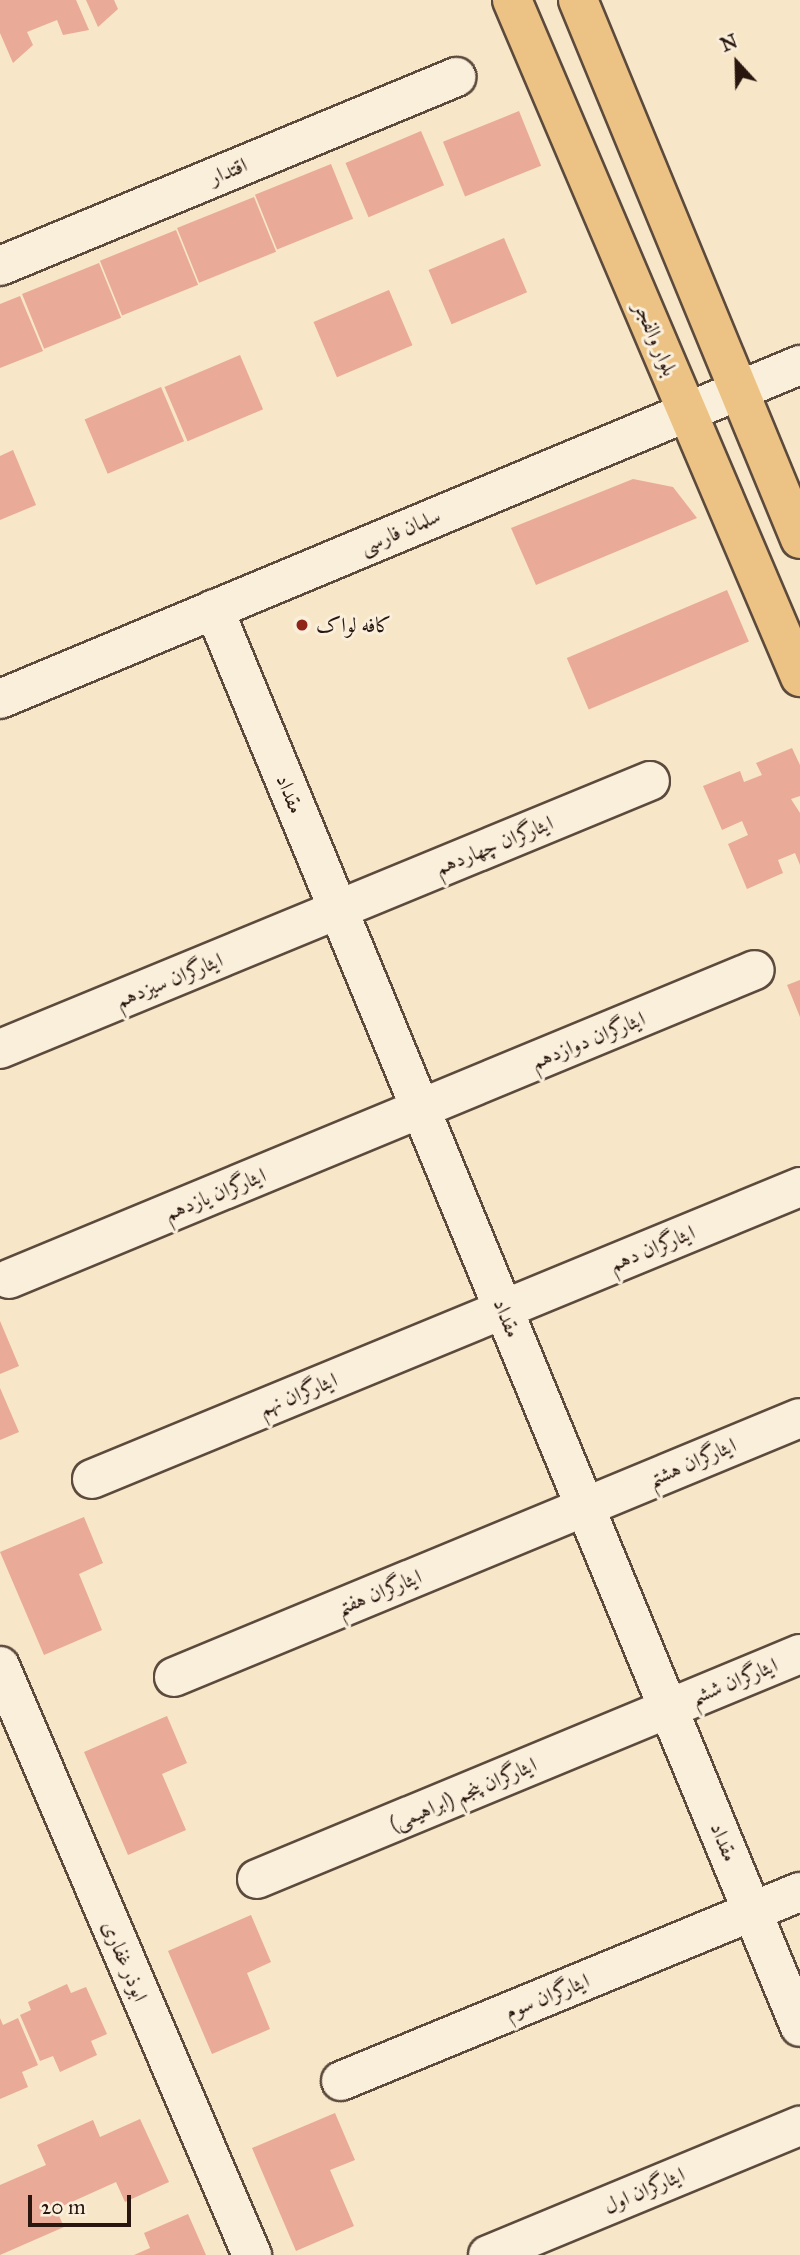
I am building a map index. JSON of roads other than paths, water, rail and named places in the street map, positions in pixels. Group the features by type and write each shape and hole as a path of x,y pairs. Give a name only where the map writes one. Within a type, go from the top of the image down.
{"main road":[{"name":"بلوار والفجر","path":"512,0 800,677"},
{"path":"578,0 800,538"}],"street":[{"name":"اقتدار","path":"0,265 456,77"},
{"name":"سلمان فارسی","path":"0,699 686,409 800,365"},
{"name":"مقداد","path":"214,609 800,2026"},
{"name":"ایثارگران چهاردهم","path":"338,910 650,781"},
{"name":"ایثارگران سیزدهم","path":"0,1049 338,910"},
{"name":"ایثارگران دوازدهم","path":"421,1109 755,970"},
{"name":"ایثارگران یازدهم","path":"9,1279 421,1109"},
{"name":"ایثارگران دهم","path":"504,1309 800,1187"},
{"name":"ایثارگران نهم","path":"92,1479 504,1309"},
{"name":"ایثارگران هشتم","path":"585,1507 800,1418"},
{"name":"ایثارگران هفتم","path":"174,1677 585,1507"},
{"name":"ایثارگران ششم","path":"668,1709 800,1654"},
{"name":"ابوذر غفاری","path":"0,1666 13,1734 252,2255"},
{"name":"ایثارگران پنجم (ابراهیمی)","path":"257,1879 668,1709"},
{"name":"ایثارگران سوم","path":"341,2081 800,1892"},
{"name":"ایثارگران اول","path":"488,2255 800,2126"}],"place":[{"name":"کافه لواک","path":"302,625"}]}
